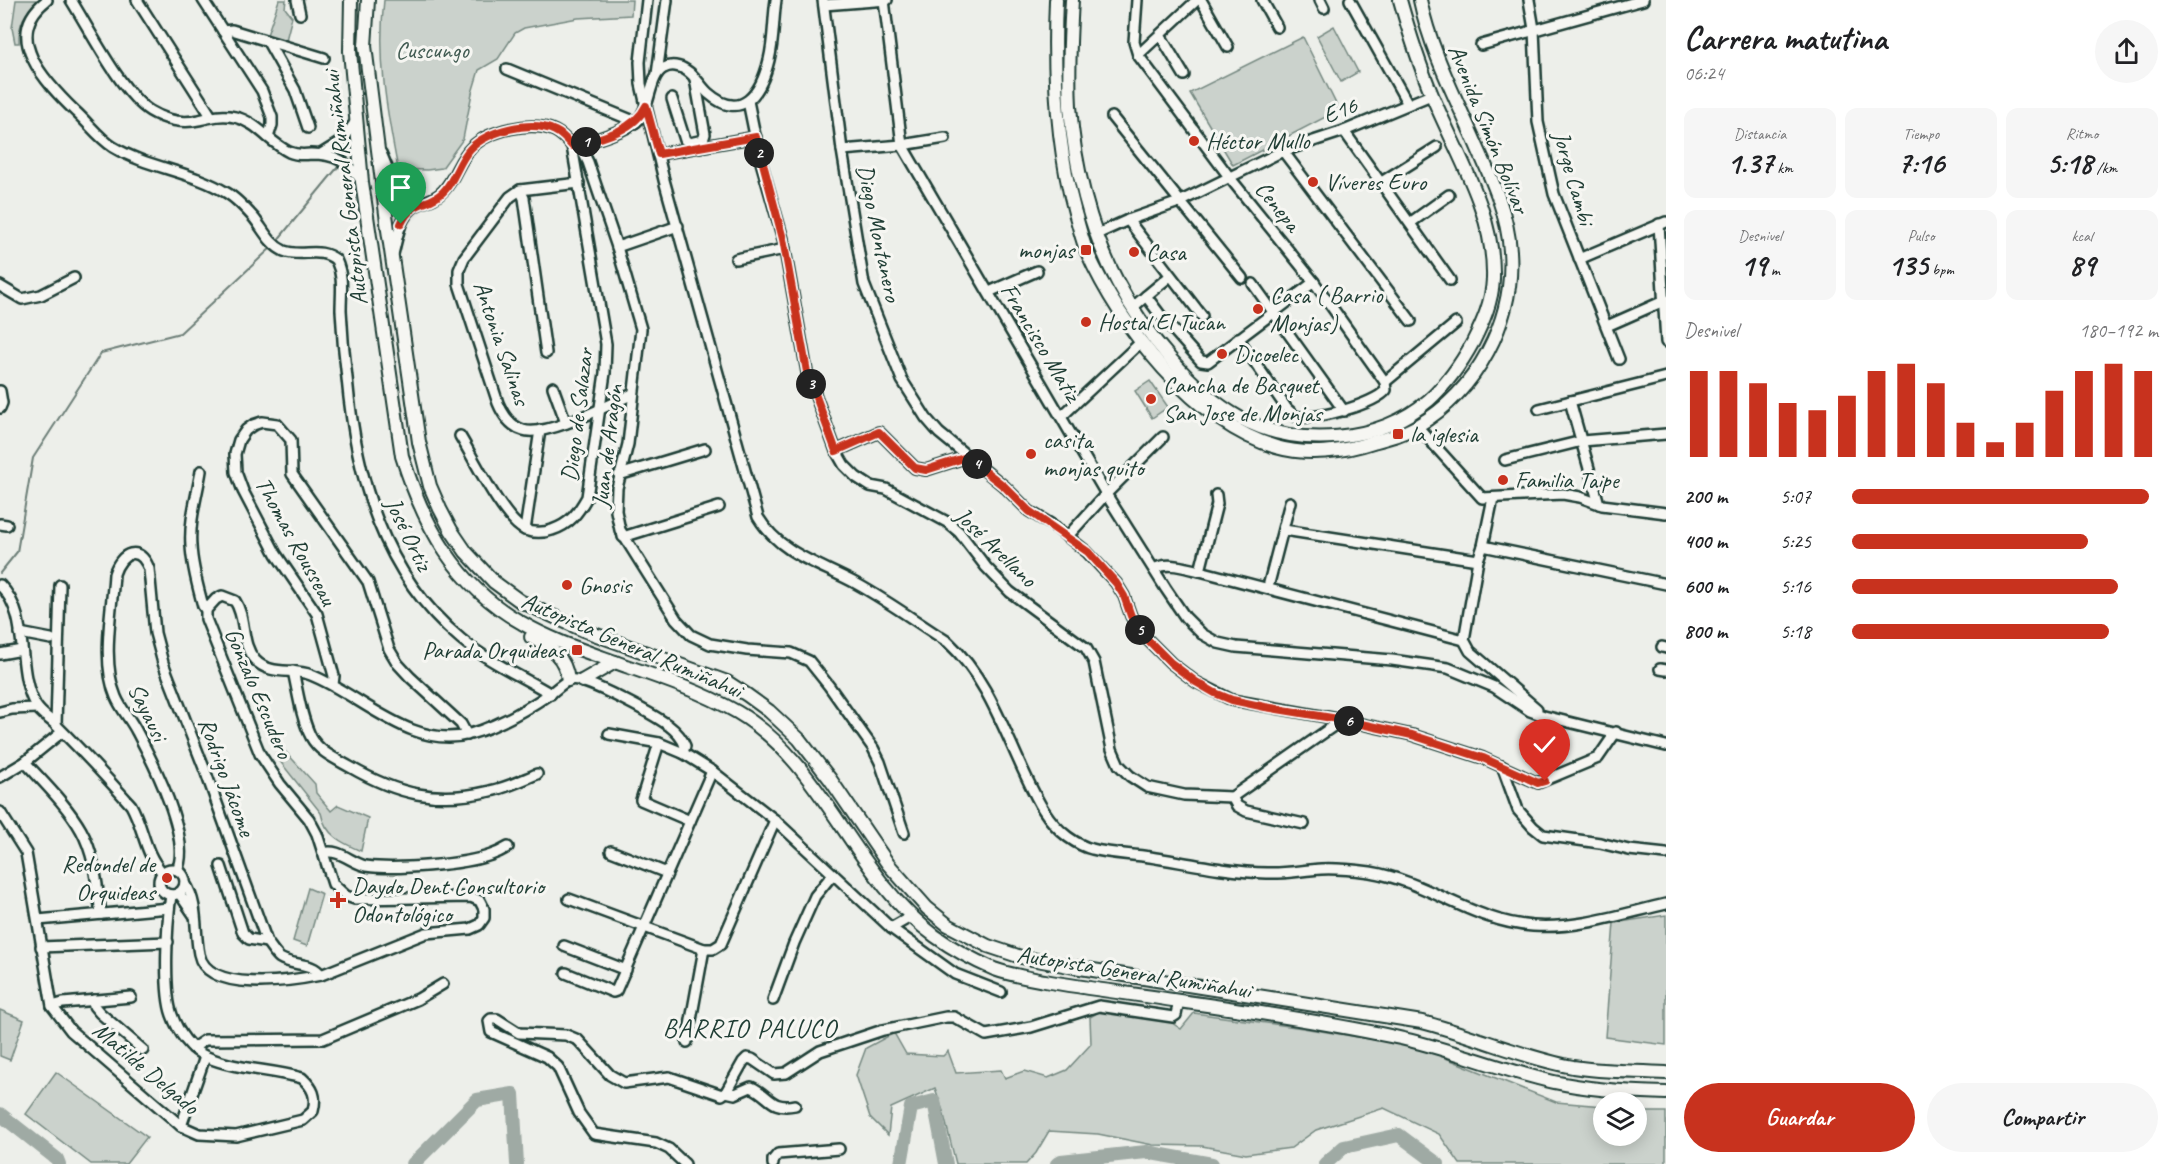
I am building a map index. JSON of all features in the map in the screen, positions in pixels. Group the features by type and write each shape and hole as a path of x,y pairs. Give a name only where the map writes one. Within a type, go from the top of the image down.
{"highway":[{"name":"Autopista General Rumiñahui","path":"351,0 350,51 362,182 402,456 413,493 428,526 449,558 479,591 521,623 546,636 681,685 740,714 784,751 896,901 933,934 961,953 996,969 1067,985 1179,1000 1392,1036 1436,1046 1552,1082 1626,1092 1666,1093"},
{"name":"Autopista General Rumiñahui","path":"368,0 365,46 419,442 425,468 440,509 451,530 466,552 494,582 520,601 583,630 727,682 769,711 799,739 895,873 927,908 948,925 988,946 1021,957 1422,1022 1458,1031 1528,1056 1573,1066 1597,1070 1666,1073"},
{"name":"Avenida Simón Bolívar","path":"1056,0 1054,39 1057,102 1065,176 1086,250 1124,318 1160,364 1204,408 1237,429 1279,448 1319,452 1355,448 1417,426 1460,392 1489,350 1507,306 1510,256 1505,222 1497,195 1433,47 1420,0"},
{"name":"Avenida Simón Bolívar","path":"1072,0 1070,107 1081,178 1097,234 1117,281 1132,308 1180,369 1237,416 1286,434 1335,438 1363,432 1402,417 1428,401 1455,373 1486,312 1491,296 1492,255 1483,214 1476,192 1431,95 1410,37 1400,0"},
{"path":"479,591 499,617 557,652 564,662 568,680"},
{"path":"582,681 615,662"}],"street":[{"name":"José Ortiz","path":"47,0 34,9 27,19 23,40 31,63 45,82 112,147 213,185 229,195 253,217 277,247 283,250 321,252 336,260 342,280 342,324 347,381 358,450 369,498 388,547 408,581 436,615 462,640 551,693"},
{"path":"71,0 128,92 158,116 179,122 211,116 243,119 294,154 321,154 345,162 362,182"},
{"path":"137,0 211,116"},
{"path":"203,0 266,99 272,125 268,136"},
{"path":"297,0 300,14"},
{"path":"647,0 640,62 641,84 754,507 765,529 788,551 858,585 948,642 956,650 967,662 987,694 1042,809 1049,819 1068,836 1088,848 1102,852 1249,872 1276,873 1323,869 1372,873 1406,880 1488,918 1527,925 1554,926 1592,922 1666,904"},
{"path":"379,148 398,191 408,200 419,203 431,201 442,192 450,184 467,153 477,142 501,130 539,126 557,132 575,145 625,128 636,122 646,106 657,74 668,0"},
{"path":"657,74 660,70 672,65 686,69 706,92 727,105 743,105 753,98 761,84 769,59 776,0"},
{"path":"824,2 885,0"},
{"name":"Francisco Matiz","path":"885,0 902,145 1106,494 1189,621 1202,634 1218,643 1261,650 1392,660 1448,668 1494,687 1530,711 1666,746"},
{"path":"1137,0 1134,42 1138,55 1199,0 1228,47"},
{"path":"1262,0 1276,27"},
{"path":"1350,0 1408,104"},
{"name":"Jorge Cambi","path":"1529,0 1534,29 1538,122 1554,194 1619,359"},
{"path":"1481,45 1642,0"},
{"name":"Diego Montanero","path":"824,2 842,150 864,284 902,380 926,418 939,433 1005,487 1029,511 1088,552 1116,583 1124,596 1131,616 1143,635 1171,663 1196,682 1232,700 1412,735 1502,766 1538,783 1598,758 1616,732"},
{"path":"223,31 232,30 324,58"},
{"path":"1161,35 1184,75"},
{"path":"268,42 295,90 308,128"},
{"name":"Cenepa","path":"1138,55 1230,178 1314,282 1386,386"},
{"path":"507,69 636,122"},
{"path":"672,99 685,140 690,143 703,140 705,134 694,76"},
{"name":"E16","path":"1097,234 1179,202 1282,151 1344,131 1431,95"},
{"name":"José Arellano","path":"748,101 785,249 807,372 836,451 844,465 870,486 886,489 946,522 959,532 986,567 1010,592 1086,648 1094,662 1112,749 1119,765 1130,777 1147,787 1170,792 1232,797"},
{"path":"1112,117 1242,278"},
{"path":"321,154 342,141 356,121"},
{"path":"1344,131 1450,280"},
{"path":"659,154 756,137"},
{"path":"842,150 902,145 945,138"},
{"name":"Diego de Salazar","path":"525,530 544,533 565,526 578,514 587,497 605,373 606,344 579,183 575,145"},
{"name":"Juan de Aragón","path":"575,145 588,162 617,247 641,329 628,444 619,475 616,511 623,537 676,619 691,635 710,644 747,650 791,653 809,661 873,748 904,833"},
{"path":"1380,183 1437,147"},
{"path":"1282,151 1411,321"},
{"path":"546,353 524,198 520,190 579,183"},
{"name":"Antonia Salinas","path":"520,190 510,197 471,246 459,270 459,284 503,414 508,421 520,429 531,432 566,423 633,394"},
{"path":"1410,224 1449,195"},
{"path":"393,254 404,218 419,203"},
{"path":"1128,220 1202,316"},
{"path":"1579,259 1662,223 1666,342"},
{"path":"617,247 678,226"},
{"path":"736,259 785,249"},
{"path":"988,292 1037,271"},
{"path":"1132,308 1170,276"},
{"path":"0,286 22,299 41,295 74,278"},
{"path":"1146,296 1201,361 1208,362 1314,282"},
{"path":"1253,284 1344,411"},
{"path":"1607,326 1665,300"},
{"path":"1238,338 1287,409 1295,416 1306,416 1344,411 1382,396 1386,386 1456,323"},
{"path":"1062,416 1141,342"},
{"path":"1539,409 1666,377"},
{"path":"553,387 566,423"},
{"path":"0,391 2,403 0,408"},
{"path":"1570,401 1599,504"},
{"name":"Thomas Rousseau","path":"333,685 334,676 317,614 276,554 243,491 236,472 235,454 239,440 253,424 262,422 277,424 291,440 292,474 366,578 389,649 398,664 461,724 467,735"},
{"path":"1417,426 1482,498 1563,494 1599,504 1666,513"},
{"path":"525,530 540,430"},
{"path":"836,451 879,432 915,468 920,470 967,457"},
{"path":"1504,460 1582,441 1666,434"},
{"path":"460,436 502,507 525,530"},
{"path":"1067,537 1163,436"},
{"path":"619,475 705,449"},
{"path":"201,471 191,524 190,544 192,564 206,610"},
{"path":"1200,571 1216,504 1216,495"},
{"path":"1493,498 1478,560 1464,640 1470,651 1544,716"},
{"path":"1268,587 1290,502"},
{"path":"623,537 720,507"},
{"path":"1284,530 1478,560"},
{"path":"1483,546 1666,584"},
{"name":"Sayausi","path":"146,560 137,554 129,554 122,556 117,564 114,574 108,655 116,696 137,731 175,815 182,854 177,870"},
{"name":"Rodrigo Jácome","path":"146,560 149,569 155,633 163,663 206,773 267,942 280,957 295,964 314,967 321,975"},
{"path":"1154,568 1172,565 1200,571 1464,640"},
{"path":"0,585 13,605 18,620 24,674 37,708 131,806 138,818 149,854 162,872"},
{"path":"0,777 25,762 59,729 60,585"},
{"name":"Gonzalo Escudero","path":"185,883 196,906 199,957 214,975 243,982 321,975 426,933 479,926 484,918 484,909 480,901 471,897 355,899 346,896 333,884 317,834 309,819 280,784 260,754 206,619 206,610 216,599 222,596 235,601 243,618 248,649 254,658 269,669 293,670 310,674 411,730 443,736 467,735 499,725 568,680"},
{"path":"20,633 51,639"},
{"path":"0,654 22,650"},
{"path":"293,670 312,739 328,755 377,783 429,797 454,797 494,790 537,774"},
{"path":"568,680 582,681 600,688 667,724 682,738 685,746 683,753"},
{"path":"0,712 37,708"},
{"path":"1304,824 1246,811 1237,806 1232,797 1332,727 1338,719"},
{"path":"609,734 659,743 683,753 712,771 775,820 891,928 954,974 1001,992"},
{"path":"659,743 641,800 690,821"},
{"path":"25,762 81,830 96,874 101,915"},
{"path":"1502,766 1518,810 1543,835 1666,854"},
{"path":"566,973 615,992 712,771"},
{"name":"Matilde Delgado","path":"0,812 26,853 52,1006 71,1031 181,1126 199,1134 236,1136 303,1120 312,1111 314,1095 310,1086 302,1078 230,1065 205,1056 193,1048"},
{"path":"569,899 704,949 713,950 721,944 775,820"},
{"path":"322,853 329,851 363,865 394,868 475,859 492,855 508,847"},
{"path":"611,851 667,873"},
{"path":"221,866 243,933 249,939 267,942"},
{"path":"175,894 163,892 158,884 162,872 172,868 184,878 185,883 175,894 169,908 169,1001 171,1014 180,1034 193,1048 205,1040 323,1039 418,999 442,984"},
{"path":"773,1000 794,943 815,896 833,874"},
{"name":"Gonzalo Escudero","path":"175,894 195,917"},
{"path":"38,920 169,908"},
{"path":"891,928 912,916"},
{"path":"41,946 168,942"},
{"path":"564,946 626,970"},
{"path":"687,1042 704,949"},
{"path":"52,1006 131,997"},
{"path":"94,1000 94,1006 100,1013 143,1050"},
{"path":"685,1164 669,1149 656,1143 594,1134 579,1113 553,1061 547,1056 491,1032 489,1021 497,1019 519,1033 566,1035 578,1040 610,1075 624,1083 669,1077 716,1095 722,1095 747,1058 774,1074 786,1073 813,1054 883,1030 946,1017 954,1017 982,1034 991,1035 1031,1027 1099,1006 1173,1017 1176,1015 1179,1000"},
{"path":"181,1126 205,1056"},
{"path":"726,1092 735,1094 751,1087 776,1105 795,1106"},
{"path":"773,1164 778,1154 839,1149"}],"green space":[{"path":"16,0 41,0 24,18 19,43 15,43 12,28"},
{"path":"279,0 286,0 285,8 292,17 286,40 267,35"},
{"name":"Cuscungo","path":"384,0 632,0 631,15 578,18 524,28 515,33 498,59 479,70 463,139 442,168 427,170 398,169 382,64"},
{"path":"1334,26 1358,72 1341,82 1317,36"},
{"path":"1303,37 1339,110 1233,165 1190,93"},
{"name":"Cancha de Basquet San Jose de Monjas","path":"1150,381 1168,407 1152,418 1135,391"},
{"path":"284,750 315,784 316,793 331,811 338,805 368,818 361,851 330,833 321,813 275,755"},
{"path":"308,888 322,894 307,946 293,941"},
{"path":"1666,915 1666,1045 1605,1037 1614,923"},
{"path":"1104,1009 1169,1021 1181,1029 1194,1013 1418,1047 1556,1102 1593,1105 1593,1146 1647,1146 1647,1112 1666,1112 1666,1164 1460,1164 1439,1134 1384,1108 1316,1130 1291,1148 1246,1154 1202,1146 1153,1145 1098,1134 1049,1131 1036,1153 1026,1164 956,1164 935,1088 891,1108 888,1135 870,1117 856,1075 866,1048 894,1033 906,1054 943,1056 948,1051 956,1073 1001,1070 1005,1078 1024,1071 1048,1078 1067,1070 1091,1044 1090,1017"},
{"path":"0,1010 24,1020 10,1060 0,1056"},
{"path":"56,1072 147,1137 126,1164 91,1164 26,1114"}],"waterway":[{"path":"277,241 338,167"},
{"path":"0,573 17,552 33,458 101,353 180,333 273,246"},
{"path":"413,1164 477,1100 513,1094 517,1164"},
{"path":"901,1164 911,1107 934,1101 946,1164"},
{"path":"0,1114 57,1159 59,1164"},
{"path":"1325,1164 1344,1147 1399,1135 1438,1164"},
{"path":"1057,1164 1061,1161 1146,1152 1212,1164"}],"place":[{"name":"Héctor Mullo","path":"1194,141"},
{"name":"Víveres Euro","path":"1313,182"},
{"name":"monjas","path":"1086,250"},
{"name":"Casa","path":"1134,252"},
{"name":"Casa ( Barrio Monjas)","path":"1258,309"},
{"name":"Hostal El Tucan","path":"1086,322"},
{"name":"Dicoelec","path":"1222,354"},
{"name":"Cancha de Basquet San Jose de Monjas","path":"1151,399"},
{"name":"la iglesia","path":"1398,434"},
{"name":"casita monjas quito","path":"1031,454"},
{"name":"Familia Taipe","path":"1503,480"},
{"name":"Gnosis","path":"567,585"},
{"name":"Parada Orquideas","path":"577,650"},
{"name":"Redondel de Orquideas","path":"167,878"},
{"name":"Daydo Dent Consultorio Odontológico","path":"338,900"}],"district":[{"name":"BARRIO PALUCO","path":"750,1028"}],"route":[{"path":"401,224 406,214 419,203 431,201 450,184 471,147 501,130 539,126 548,128 557,132 572,146 625,128 636,122 646,106 659,154 756,137 783,239 807,372 836,451 879,432 915,468 920,470 967,457 1005,487 1029,511 1054,526 1088,552 1116,583 1124,596 1131,616 1143,635 1171,663 1215,693 1232,700 1412,735 1483,758 1538,783 1545,781"}]}
